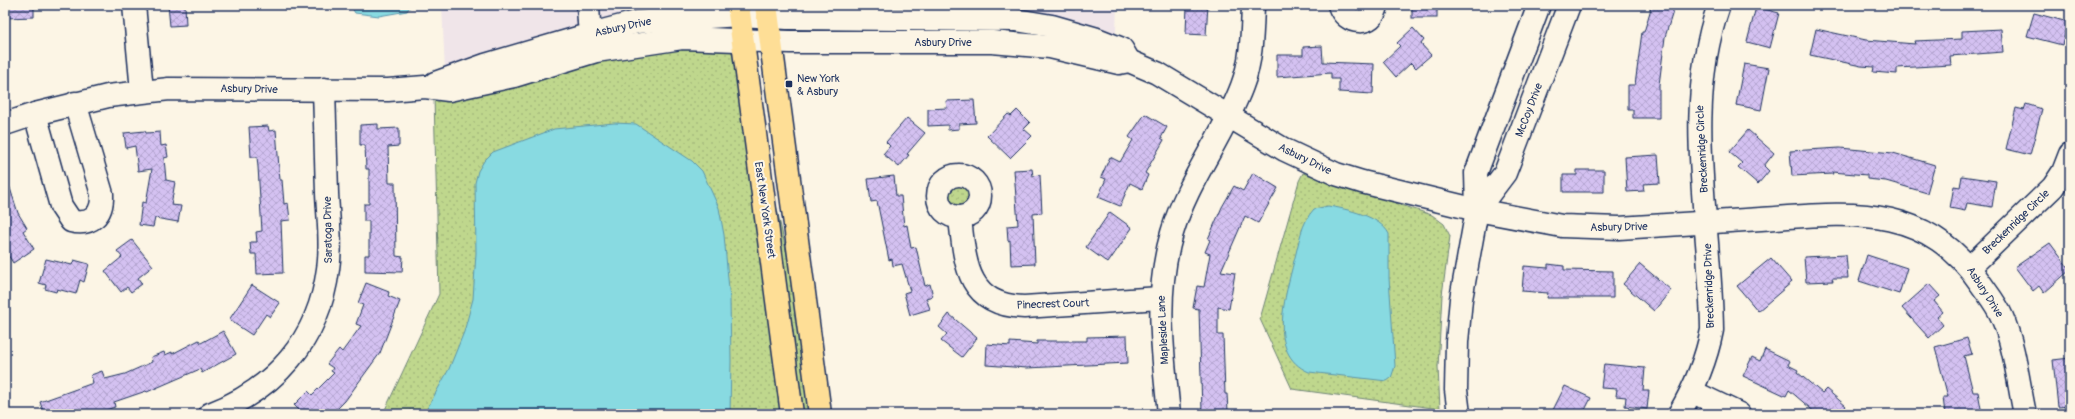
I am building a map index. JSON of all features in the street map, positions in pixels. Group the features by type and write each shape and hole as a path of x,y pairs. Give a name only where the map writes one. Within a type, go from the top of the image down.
{"main road":[{"name":"East New York Street","path":"739,10 792,414"},
{"path":"767,11 820,414"}],"street":[{"path":"134,5 142,91"},
{"path":"588,5 593,42"},
{"name":"Mapleside Lane","path":"1169,414 1160,298 1164,265 1179,213 1189,189 1229,116 1242,85 1249,59 1253,5"},
{"path":"1339,5 1345,17 1357,22 1369,18 1374,14 1377,5"},
{"name":"McCoy Drive","path":"1459,414 1456,390 1457,342 1461,299 1477,210 1476,173 1539,5"},
{"name":"McCoy Drive","path":"1477,210 1505,173 1569,5"},
{"name":"Breckenridge Circle","path":"1706,223 1699,106 1704,58 1719,5"},
{"name":"Asbury Drive","path":"5,124 35,114 75,104 142,91 199,88 388,90 425,87 449,90 478,85 514,76 637,22 739,10 1016,20 1052,26 1122,48 1129,61"},
{"name":"Asbury Drive","path":"593,42 682,38 770,41 992,42 1050,47 1119,63 1129,61 1157,73 1285,150 1336,174 1362,182 1477,210 1562,226 1593,228 1706,223 1836,214 1875,216 1910,224 1947,246 1970,267 2002,316 2008,334 2024,414"},
{"name":"Saratoga Drive","path":"210,414 248,396 285,366 304,340 318,312 325,289 330,255 324,89"},
{"path":"35,114 61,206 71,221 80,223 89,221 98,214 102,206 102,194 75,104"},
{"name":"Breckenridge Circle","path":"1970,267 2053,187 2063,172 2070,154"},
{"name":"Pinecrest Court","path":"960,218 964,258 970,276 976,287 994,301 1024,307 1160,298"},
{"name":"Breckenridge Drive","path":"1679,414 1692,392 1704,366 1712,330 1706,223"},
{"path":"1692,392 1739,414"}],"shaded area":[{"path":"442,5 727,5 733,51 698,44 446,96"},
{"path":"776,5 1117,5 1115,59 780,33"}],"green space":[{"path":"698,44 733,51 782,414 383,414 439,294 434,97 623,53"},
{"path":"1303,173 1432,215 1444,224 1450,236 1442,295 1438,367 1440,409 1292,389 1260,319 1299,181"},
{"path":"959,185 967,188 970,196 967,204 959,207 951,204 948,196 951,188"},
{"path":"774,205 776,205 794,286 811,414 803,414"}],"water":[{"path":"350,5 411,5 407,11 379,16 355,13"},
{"path":"614,123 636,124 692,161 702,171 719,208 724,235 730,300 730,414 424,414 449,369 464,332 473,299 476,253 475,183 478,171 484,161 493,152 554,129"},
{"path":"1328,206 1353,211 1371,218 1385,228 1389,234 1389,278 1395,366 1391,378 1387,381 1309,372 1296,363 1287,352 1283,338 1282,322 1287,290 1301,234 1306,220 1314,209"}],"building":[{"path":"5,5 34,5 34,17 5,18"},
{"path":"168,5 185,5 186,25 170,26"},
{"path":"1187,5 1208,5 1206,35 1186,34"},
{"path":"1412,5 1437,5 1437,18 1412,18"},
{"path":"1652,5 1675,5 1665,37 1659,85 1659,118 1633,118 1633,110 1628,110 1628,85 1635,85 1642,32 1644,32"},
{"path":"1756,7 1779,13 1770,48 1747,42"},
{"path":"2034,13 2068,22 2062,45 2027,36"},
{"path":"1413,28 1424,40 1421,44 1431,55 1416,68 1411,63 1396,77 1383,62 1400,46 1397,43"},
{"path":"1816,29 1866,40 1915,44 1914,41 1962,39 1962,31 2001,29 2003,52 1950,56 1951,65 1897,68 1897,74 1873,72 1874,67 1861,66 1810,55"},
{"path":"1322,46 1323,62 1374,64 1373,94 1339,92 1339,79 1331,79 1331,73 1277,77 1277,55 1303,55 1303,47"},
{"path":"1744,64 1769,68 1761,110 1736,105"},
{"path":"974,100 976,123 959,124 959,129 948,130 948,125 928,126 928,109 947,108 946,101"},
{"path":"2026,104 2042,109 2030,155 2006,149 2016,108 2024,110"},
{"path":"1017,110 1030,123 1024,129 1032,136 1010,158 987,136 1008,114 1011,116"},
{"path":"1145,114 1167,127 1161,138 1164,140 1145,173 1148,175 1142,189 1130,183 1120,206 1098,197 1106,179 1101,177 1110,157 1120,162 1133,140 1129,137"},
{"path":"907,118 925,133 907,154 909,155 899,167 883,154 890,146 886,142"},
{"path":"378,124 378,129 399,128 399,146 388,147 389,183 395,183 396,256 403,257 402,272 365,271 365,255 369,255 369,221 364,221 364,204 369,204 369,169 366,169 365,145 360,145 360,125"},
{"path":"268,126 269,131 276,130 280,180 282,180 284,204 288,203 290,220 281,221 283,273 257,274 256,254 251,254 250,242 257,242 256,232 262,231 257,157 251,157 249,127"},
{"path":"1748,130 1774,153 1764,166 1769,171 1758,184 1738,167 1742,163 1729,152"},
{"path":"145,131 146,133 160,132 161,146 166,145 168,157 164,158 166,180 175,182 171,205 181,206 178,222 155,218 153,227 139,225 142,202 146,203 152,169 138,171 135,146 126,148 124,133"},
{"path":"1840,148 1893,153 1935,165 1927,193 1886,181 1867,179 1867,175 1832,172 1833,174 1792,176 1790,151"},
{"path":"1658,155 1660,183 1643,184 1644,191 1627,192 1625,157"},
{"path":"1032,169 1033,176 1040,175 1042,213 1033,214 1035,264 1011,265 1010,240 1008,241 1007,226 1018,225 1014,170"},
{"path":"1577,170 1604,170 1604,192 1563,192 1563,175 1577,175"},
{"path":"1253,173 1278,188 1258,223 1245,216 1221,271 1235,273 1229,309 1218,307 1218,335 1223,335 1225,394 1227,394 1228,411 1202,412 1199,309 1193,308 1197,286 1204,287 1210,254 1205,252 1210,240 1208,239 1222,207 1234,186 1243,191"},
{"path":"894,176 896,196 901,196 904,226 907,225 911,248 916,247 925,286 930,284 933,296 926,298 930,309 910,315 904,293 910,291 902,264 893,266 892,259 889,260 877,201 871,202 868,179"},
{"path":"1962,176 1996,181 1992,207 1967,203 1965,211 1950,208 1954,186 1960,187"},
{"path":"5,182 8,182 18,213 27,228 23,231 34,249 13,263 5,250"},
{"path":"1110,212 1132,228 1108,263 1086,247"},
{"path":"132,240 153,266 138,278 142,284 131,292 127,287 121,292 105,271 122,257 117,251"},
{"path":"2050,243 2070,270 2044,293 2039,286 2033,291 2015,267"},
{"path":"1846,255 1848,278 1832,278 1833,281 1806,282 1804,257"},
{"path":"1867,255 1907,268 1899,294 1859,281"},
{"path":"1771,258 1792,282 1758,311 1737,286"},
{"path":"46,259 72,265 74,260 89,264 84,282 80,280 76,294 57,289 56,292 45,289 46,285 39,283"},
{"path":"1548,264 1564,266 1564,270 1613,271 1613,298 1547,298 1548,293 1522,291 1524,266 1548,268"},
{"path":"1640,264 1671,290 1654,311 1623,284"},
{"path":"366,283 389,292 388,296 400,301 380,353 345,401 332,414 303,414 294,405 308,391 312,395 334,373 331,371 333,368 327,364 339,349 342,352 361,326 356,324 363,305 358,303"},
{"path":"1929,284 1940,296 1934,301 1943,312 1937,317 1943,325 1929,338 1902,308"},
{"path":"252,285 280,303 270,317 266,314 252,335 229,320"},
{"path":"949,314 977,338 962,357 941,341 947,334 939,327"},
{"path":"223,331 236,354 202,373 200,369 147,392 146,391 114,402 115,407 93,414 44,414 40,402 93,383 91,375 102,371 105,379 125,374 152,362 151,357 164,352 165,355 172,352 172,354 199,340 201,343"},
{"path":"1127,336 1128,363 1027,368 986,365 987,344 1010,346 1010,342 1037,344 1037,341 1087,341 1087,337"},
{"path":"1967,338 1972,354 1964,356 1973,392 1978,392 1982,414 1957,414 1957,412 1945,414 1943,397 1948,397 1935,347"},
{"path":"1765,349 1790,361 1788,365 1798,370 1797,372 1822,393 1826,389 1846,406 1840,414 1817,414 1789,390 1786,396 1743,376 1752,357 1760,361"},
{"path":"2070,358 2070,406 2058,407 2053,360"},
{"path":"1604,364 1645,368 1643,391 1649,391 1647,409 1625,406 1626,397 1616,396 1617,389 1601,388"},
{"path":"1565,386 1591,398 1583,414 1551,414"}],"place":[{"name":"New York & Asbury","path":"789,84"}]}
